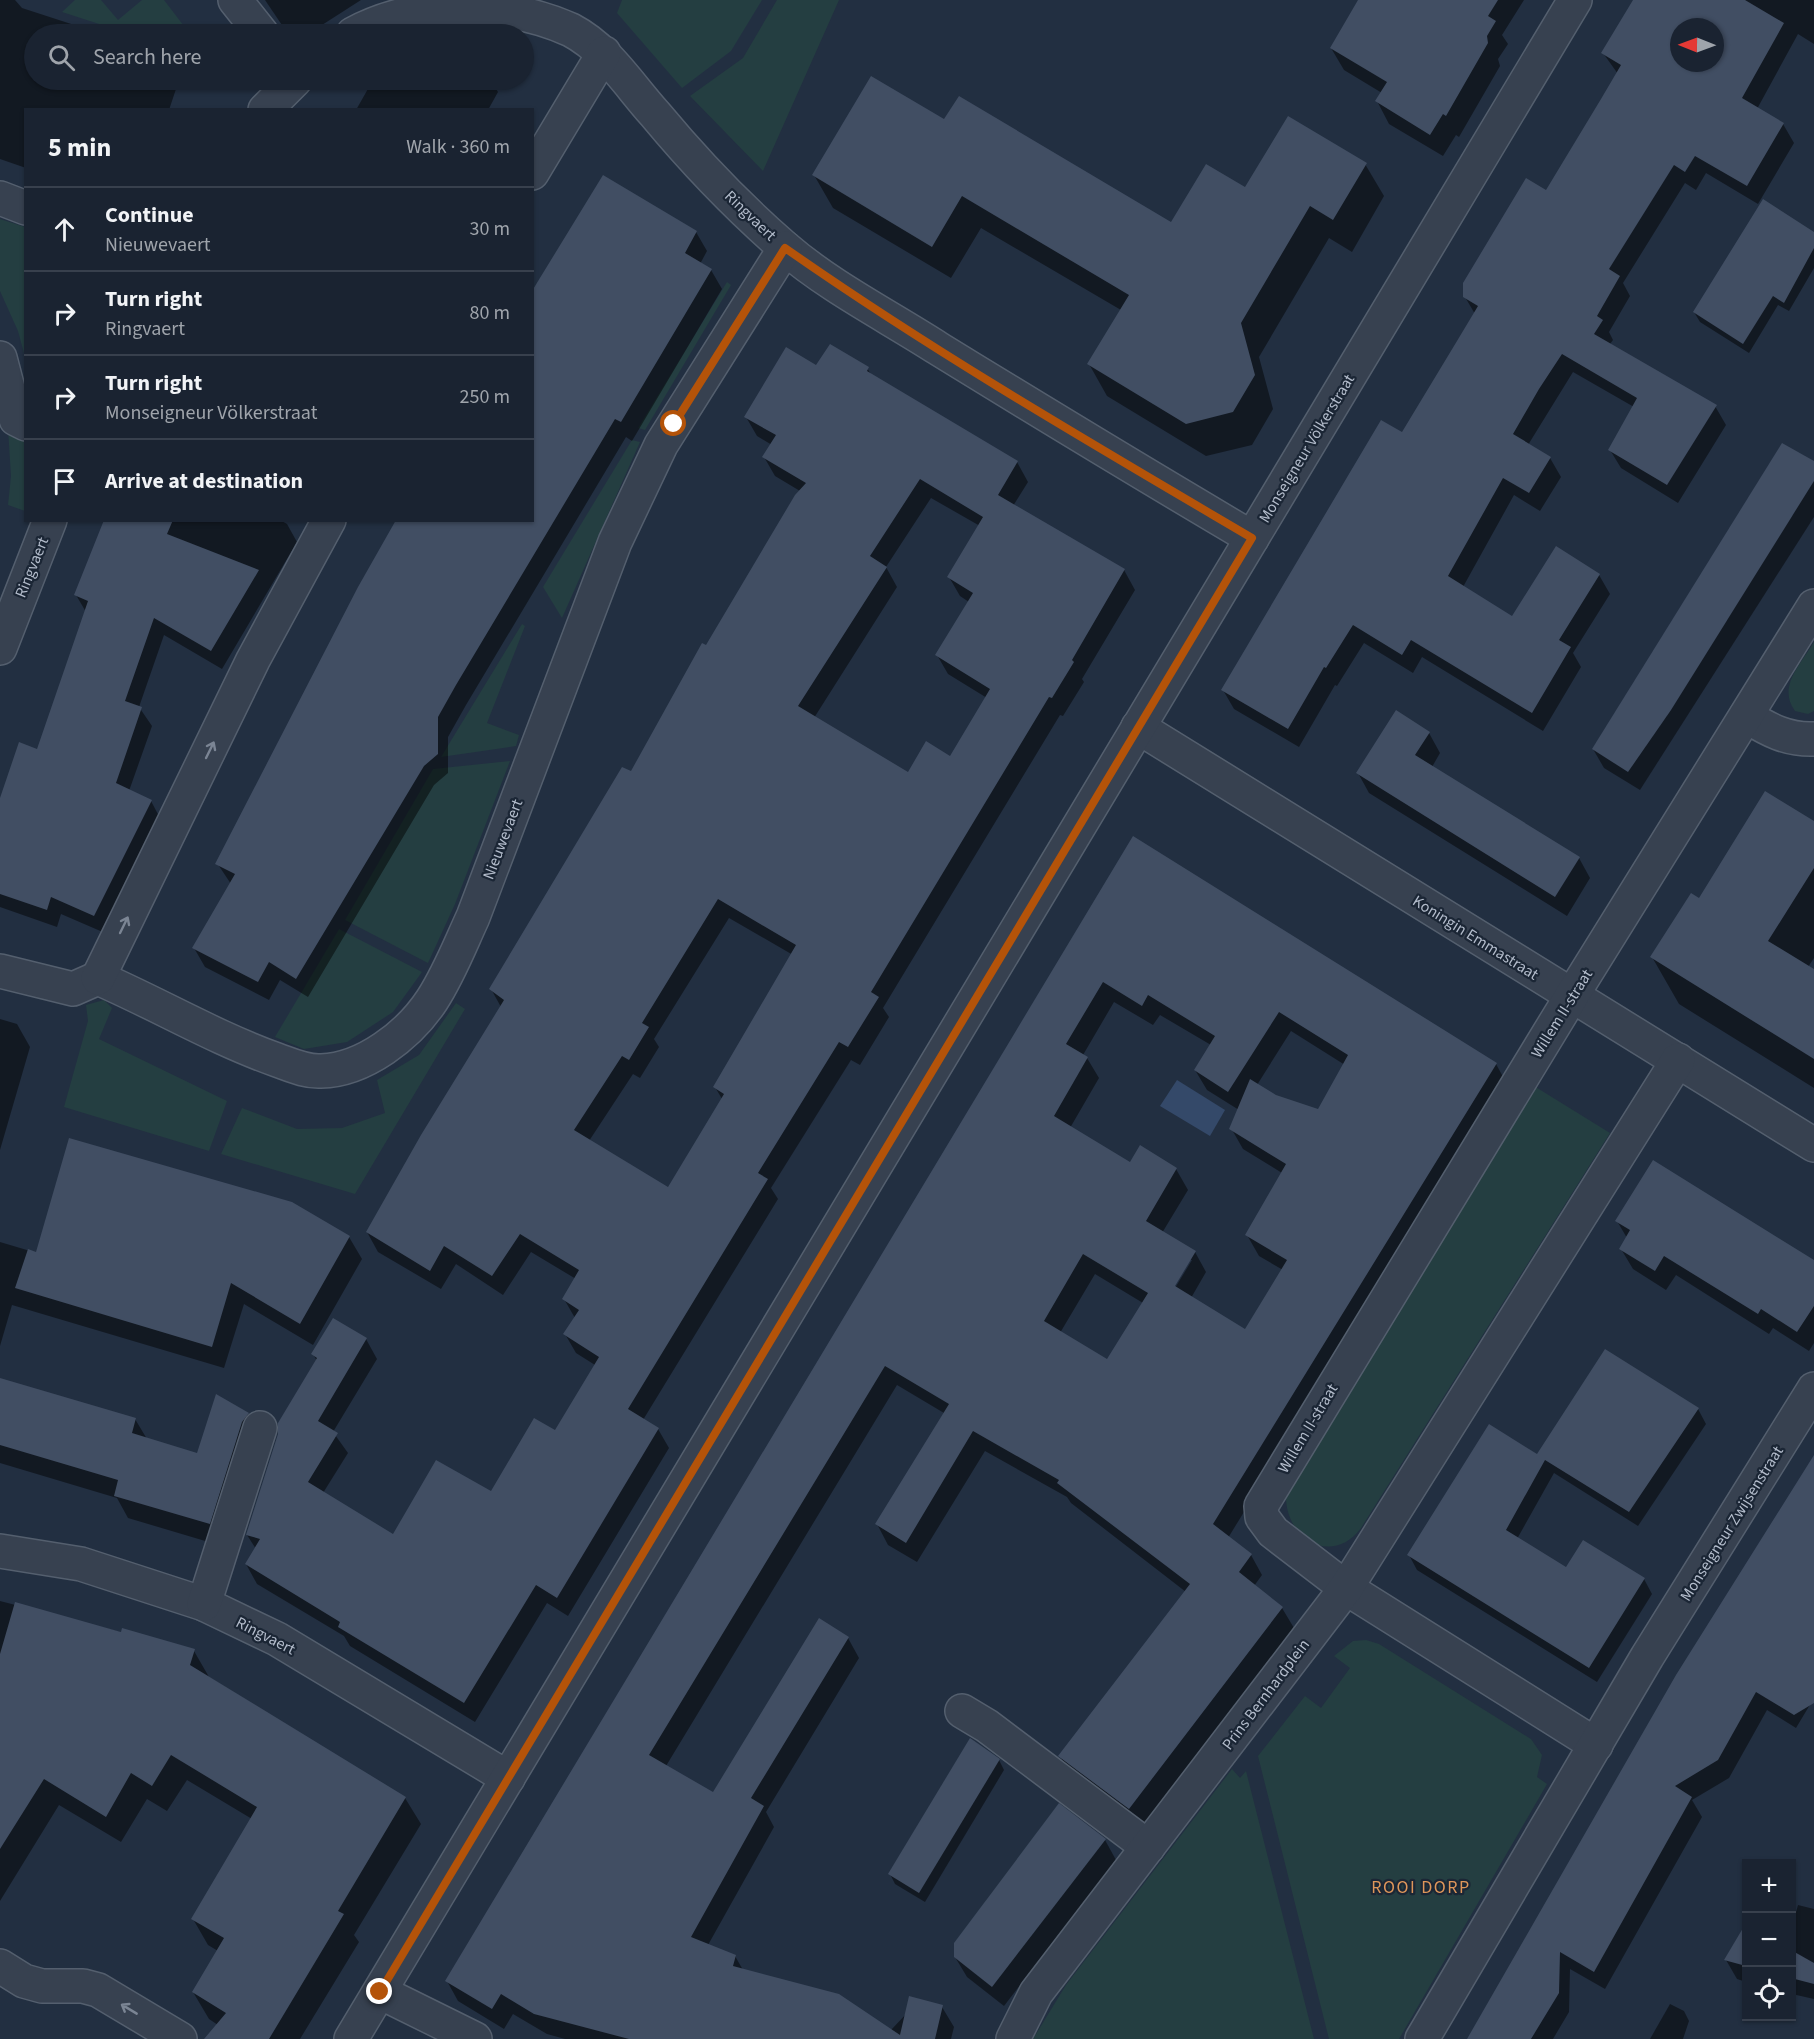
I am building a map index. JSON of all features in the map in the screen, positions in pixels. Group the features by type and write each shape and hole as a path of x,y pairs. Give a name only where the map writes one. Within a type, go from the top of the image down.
{"street":[{"path":"236,0 254,24"},
{"name":"Monseigneur Völkerstraat","path":"351,2039 1575,0"},
{"name":"Ringvaert","path":"372,24 427,4 458,1 491,3 528,13 571,30 604,53 703,168 785,248 846,290 1007,391 1252,538"},
{"path":"534,170 604,53"},
{"path":"267,108 285,90"},
{"path":"0,198 24,207"},
{"name":"Nieuwevaert","path":"98,978 252,1052 299,1068 319,1071 343,1068 385,1047 412,1026 441,985 472,918 615,542 661,445 785,248"},
{"path":"0,358 16,419 24,423"},
{"name":"Ringvaert","path":"0,648 49,522"},
{"path":"0,971 74,989 98,978 246,678 328,522"},
{"name":"Willem II-straat","path":"1346,1588 1273,1532 1262,1517 1261,1506 1571,996 1814,606"},
{"path":"1746,716 1772,732 1794,740 1814,739"},
{"name":"Koningin Emmastraat","path":"1138,727 1814,1145"},
{"path":"1422,2039 1596,1745 1346,1588 1678,1060"},
{"name":"Monseigneur Zwijsenstraat","path":"1596,1745 1647,1657 1814,1389"},
{"path":"204,1604 260,1428"},
{"name":"Ringvaert","path":"0,1551 81,1564 204,1604 277,1639 508,1778"},
{"name":"Prins Bernhardplein","path":"1014,2039 1036,1993 1346,1588"},
{"path":"962,1711 987,1726 1148,1847"},
{"path":"0,1966 24,1981 42,1986 82,1986 98,1990 180,2039"},
{"path":"380,1992 475,2039"}],"green space":[{"path":"75,0 101,0 118,20 142,0 164,0 182,24 99,24 62,12"},
{"path":"622,0 762,0 731,51 682,88 617,13"},
{"path":"777,0 839,0 763,171 690,96 743,58"},
{"path":"0,219 24,227 24,353 18,331 0,291"},
{"path":"727,282 731,285 645,430 638,428"},
{"path":"8,429 24,437 24,511 8,505 11,476"},
{"path":"632,440 640,442 562,618 543,587"},
{"path":"522,624 525,626 487,723 519,735 516,746 441,757"},
{"path":"1814,642 1814,711 1808,714 1795,711 1790,702 1789,693 1793,676"},
{"path":"510,761 455,904 428,963 345,920 433,769"},
{"path":"339,929 422,972 393,1012 347,1042 304,1049 275,1037"},
{"path":"104,1000 112,1008 99,1039 227,1101 209,1151 64,1107 88,1021 86,1005"},
{"path":"456,1003 465,1009 355,1194 221,1154 242,1108 297,1129 342,1128 385,1113 377,1080 419,1055"},
{"path":"1534,1086 1610,1133 1361,1528 1349,1540 1337,1545 1324,1546 1312,1543 1293,1524 1288,1511 1286,1495"},
{"path":"1366,1640 1379,1644 1531,1739 1542,1755 1537,1777 1547,1784 1399,2039 1329,2039 1258,1756 1305,1696 1321,1708 1350,1668 1334,1656 1353,1641"},
{"path":"1232,1769 1240,1778 1246,1771 1314,2039 1033,2039 1066,1985"}],"water":[{"path":"1177,1080 1225,1110 1210,1136 1160,1106"}],"building":[{"path":"1358,0 1498,0 1488,16 1496,21 1487,36 1488,43 1446,116 1443,114 1430,135 1375,101 1387,82 1330,48"},
{"path":"1633,0 1745,0 1784,23 1742,98 1784,123 1747,186 1695,156 1685,172 1674,165 1609,269 1620,276 1597,316 1603,320 1594,334 1717,405 1667,485 1608,450 1637,398 1562,354 1539,389 1513,434 1551,457 1529,493 1503,478 1448,576 1512,616 1556,546 1600,574 1559,640 1571,647 1532,713 1411,640 1402,655 1353,625 1326,668 1324,667 1288,729 1221,690 1381,420 1402,432 1478,306 1463,297 1463,283 1526,178 1546,190 1621,65 1601,53"},
{"path":"871,76 944,119 959,96 1171,222 1206,164 1245,187 1288,116 1367,163 1333,220 1310,206 1241,323 1255,375 1233,412 1186,424 1087,364 1129,295 962,196 932,247 812,175"},
{"path":"603,175 697,231 685,253 712,269 621,422 615,419 456,685 438,717 438,754 424,766 296,979 269,962 258,982 192,948 235,874 215,864 358,587 395,522 534,522 534,288"},
{"path":"1763,199 1814,232 1814,248 1784,303 1773,296 1743,344 1693,312"},
{"path":"830,344 869,367 867,371 1018,461 998,495 1125,569 1072,660 1074,662 1052,698 1049,697 871,992 879,997 848,1047 839,1042 758,1173 768,1179 628,1409 659,1428 557,1598 536,1585 464,1703 338,1627 340,1622 245,1564 260,1539 246,1535 278,1434 278,1423 317,1358 311,1354 333,1318 367,1338 318,1421 338,1433 308,1482 393,1534 436,1460 491,1491 534,1418 555,1430 599,1357 563,1334 579,1310 562,1299 579,1270 520,1234 492,1276 444,1246 430,1271 366,1232 421,1135 504,1000 489,989 622,767 631,771 702,643 706,645 795,495 806,483 762,457 776,435 744,417 786,347 816,365","holes":["920,479 983,517 947,577 973,593 935,655 990,689 950,756 926,741 908,772 798,706 887,567 870,556","718,899 796,945 713,1087 724,1094 668,1187 574,1130 622,1056 629,1060 649,1027 642,1023"]},
{"path":"1782,443 1814,461 1814,481 1671,710 1628,772 1592,749"},
{"path":"103,522 172,522 167,534 259,570 211,651 154,618 125,701 142,707 116,783 152,800 94,916 51,897 47,910 0,894 0,798 19,742 37,749 88,601 74,595"},
{"path":"1396,710 1430,732 1415,755 1580,857 1555,897 1356,773"},
{"path":"1765,791 1814,821 1814,868 1768,941 1814,969 1814,1059 1650,957 1691,893 1699,898"},
{"path":"1133,836 1497,1063 1213,1524 1252,1554 1239,1572 1283,1607 1129,1809 1058,1756 1190,1584 1057,1483 1059,1480 973,1431 906,1543 875,1524 949,1404 885,1366 649,1755 713,1792 819,1618 849,1637 751,1798 764,1806 691,1937 736,1955 733,1966 839,1994 900,2035 909,1996 943,2005 935,2039 629,2039 534,2014 501,1994 492,2009 445,1981","holes":["1103,982 1142,1006 1148,995 1215,1036 1194,1070 1228,1092 1279,1012 1348,1055 1318,1109 1276,1095 1250,1079 1229,1129 1286,1164 1245,1235 1287,1260 1245,1329 1175,1286 1196,1251 1146,1221 1177,1168 1140,1145 1130,1162 1054,1116 1088,1057 1066,1044","1083,1254 1148,1293 1107,1359 1044,1321"]},
{"path":"69,1138 292,1202 350,1236 300,1324 231,1283 212,1347 15,1288 28,1249 36,1252"},
{"path":"1653,1160 1814,1260 1814,1306 1797,1332 1761,1309 1758,1314 1664,1256 1655,1271 1619,1249 1630,1230 1615,1221"},
{"path":"1605,1349 1699,1408 1629,1512 1545,1460 1506,1530 1566,1567 1583,1540 1645,1578 1589,1668 1407,1555 1489,1424 1537,1454"},
{"path":"0,1378 136,1418 132,1433 197,1453 216,1394 249,1413 242,1422 210,1524 114,1496 118,1480 0,1445"},
{"path":"1814,1455 1814,1703 1794,1715 1756,1692 1718,1760 1675,1786 1692,1797 1594,1972 1560,1952 1559,1993 1531,2039 1467,2039 1676,1675"},
{"path":"15,1602 121,1632 122,1628 195,1649 190,1665 406,1797 338,1911 344,1914 269,2039 204,2039 226,2013 192,1992 224,1938 191,1919 257,1807 171,1755 152,1786 131,1773 106,1817 44,1779 0,1849 0,1654"},
{"path":"970,1738 1000,1759 919,1893 888,1874"},
{"path":"1059,1803 1106,1839 992,1987 954,1957 954,1943"},
{"path":"1742,1930 1742,1965 1724,1960"},
{"path":"1796,1953 1814,1963 1814,1984 1796,1979"}],"district":[{"name":"ROOI DORP","path":"1421,1887"}],"route":[{"path":"380,1992 1252,538 1007,391 846,290 785,248 674,424"}]}
